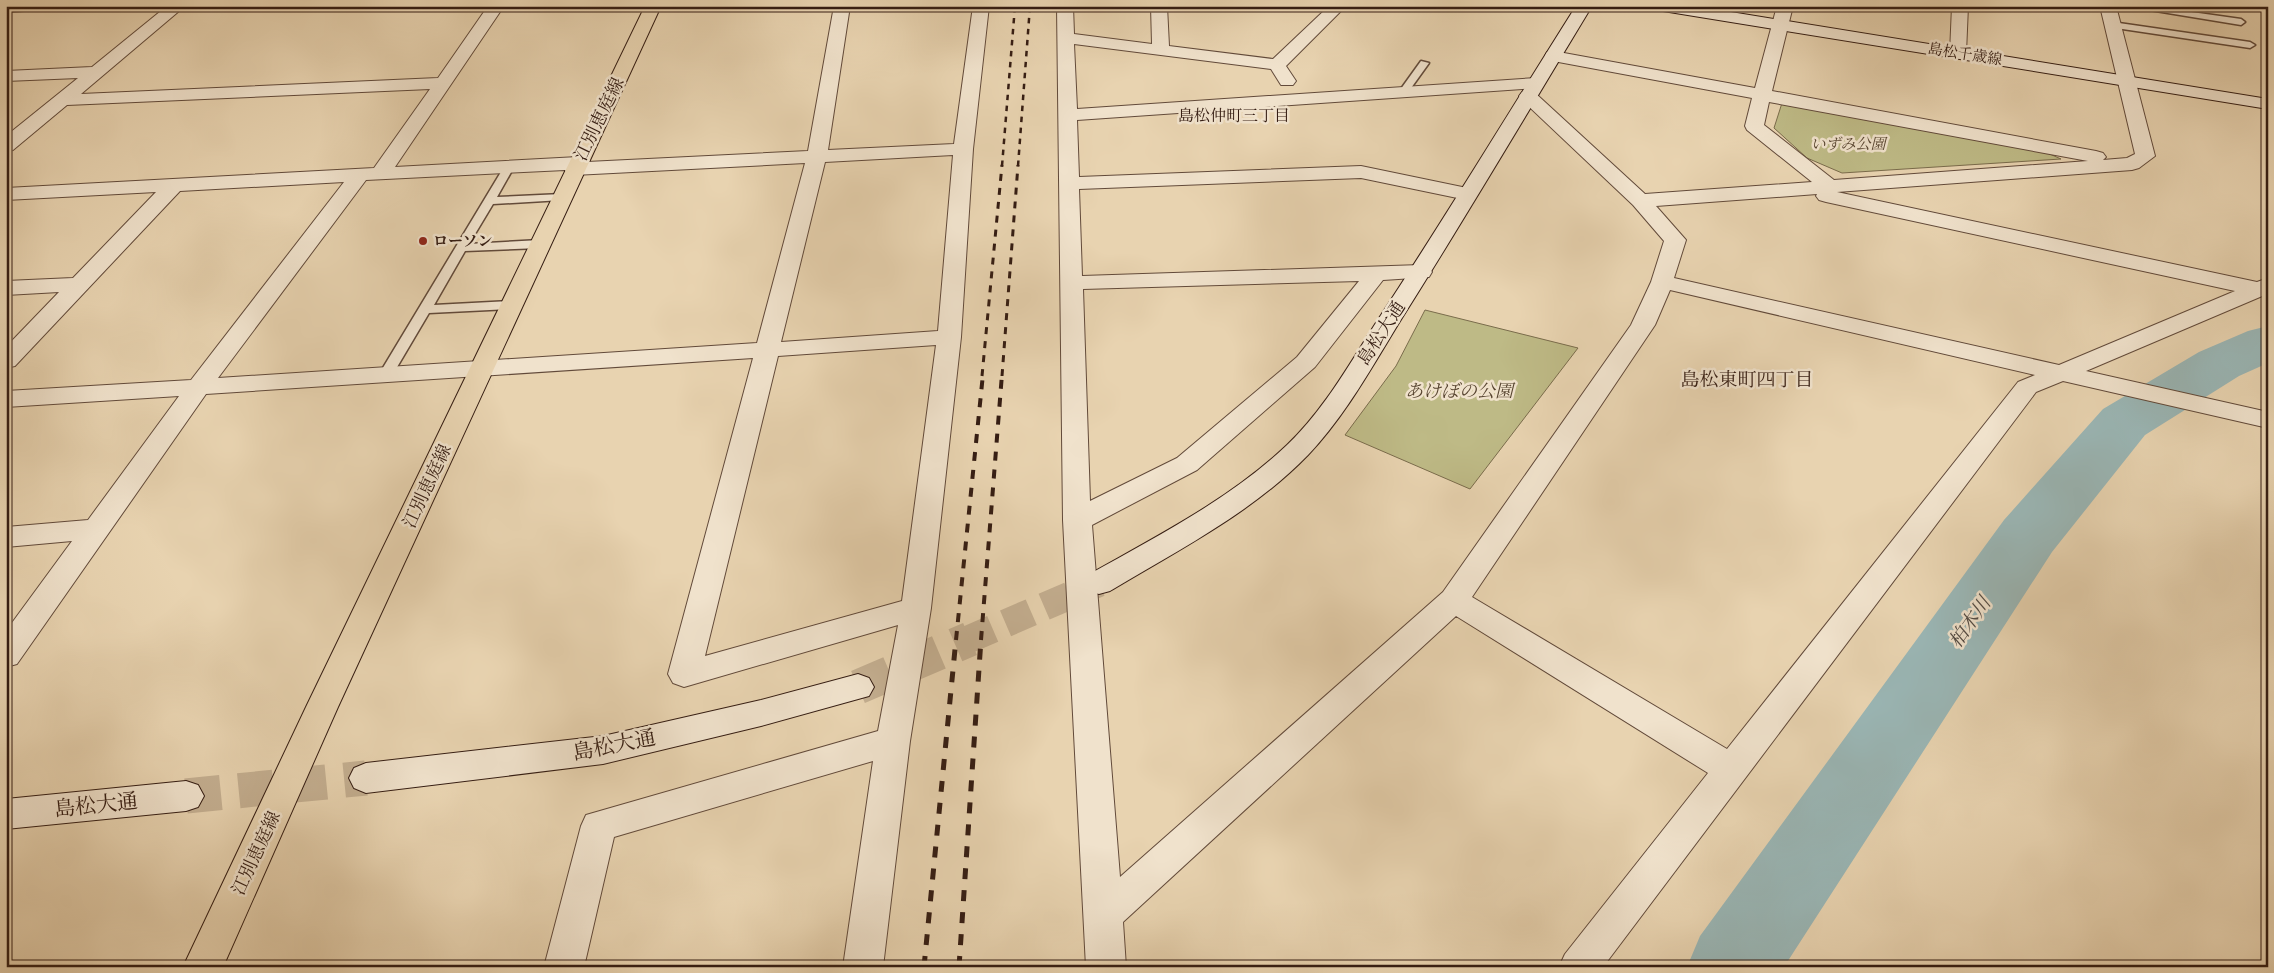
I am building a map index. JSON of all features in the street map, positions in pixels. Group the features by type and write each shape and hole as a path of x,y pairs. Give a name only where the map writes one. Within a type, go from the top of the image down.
{"main road":[{"name":"江別恵庭線","path":"203,967 326,698 653,6"}],"street":[{"path":"6,7 24,6"},
{"path":"6,146 177,6"},
{"path":"6,655 199,386 443,83 496,6"},
{"path":"842,6 817,156 684,674 916,608"},
{"path":"863,967 892,741 916,608 949,337 963,149 981,6"},
{"path":"1065,6 1076,520 1106,967"},
{"path":"1159,6 1161,50"},
{"path":"1277,65 1338,6"},
{"name":"島松大通","path":"1099,583 1236,500 1284,463 1334,408 1422,272 1467,194 1584,6"},
{"name":"島松千歳線","path":"1663,6 2268,104"},
{"path":"1785,6 1754,126 1830,187"},
{"path":"1958,53 1960,6"},
{"path":"1640,201 2132,164 2145,156 2110,16"},
{"path":"1065,38 1277,65"},
{"path":"1553,56 2132,164"},
{"path":"1277,65 1298,100"},
{"path":"6,76 96,72"},
{"path":"61,100 443,83"},
{"path":"1068,115 1403,92 1532,90 1640,201 1675,240 1662,282 1643,324 1454,600 1104,915"},
{"path":"6,129 27,128"},
{"path":"6,194 509,167 576,166 963,149"},
{"path":"1069,183 1361,172 1467,194"},
{"path":"6,361 173,186"},
{"path":"1798,190 2263,287"},
{"path":"1071,283 1422,272"},
{"path":"1076,520 1187,464 1306,362 1376,274"},
{"path":"1662,282 2268,420"},
{"path":"6,288 78,284"},
{"path":"1580,967 2028,387 2263,287"},
{"path":"6,399 482,370 949,337"},
{"path":"6,537 96,529"},
{"path":"1454,600 1732,770"},
{"name":"島松大通","path":"366,778 603,750 761,713 858,687"},
{"path":"564,967 599,826 892,741"},
{"name":"島松大通","path":"6,814 186,796"}],"lane":[{"path":"2129,6 2241,22"},
{"path":"2110,16 2250,45"},
{"path":"1403,92 1424,63"},
{"path":"385,376 509,167"},
{"path":"488,201 562,197"},
{"path":"461,248 540,244"},
{"path":"424,309 512,305"}],"green space":[{"name":"いずみ公園","path":"1782,103 2043,151 2061,159 1842,173 1807,158 1774,128"},
{"name":"あけぼの公園","path":"1425,310 1578,348 1470,489 1345,435 1396,366"}],"waterway":[{"name":"柏木川","path":"1732,967 2028,536 2124,422 2219,364 2268,343"}],"tunnel":[{"path":"967,640 1099,583"},
{"path":"858,687 970,639"},
{"path":"186,796 366,778"}],"railway":[{"path":"1002,166 1015,6"},
{"path":"1018,166 1030,6"},
{"path":"982,376 1002,165"},
{"path":"1002,376 1018,165"},
{"path":"956,640 983,374"},
{"path":"981,640 1002,374"},
{"path":"924,967 956,639"},
{"path":"959,967 981,639"}],"place":[{"name":"ローソン","path":"423,241"}],"district":[{"name":"島松仲町三丁目","path":"1234,115"},
{"name":"島松東町四丁目","path":"1747,379"}]}
